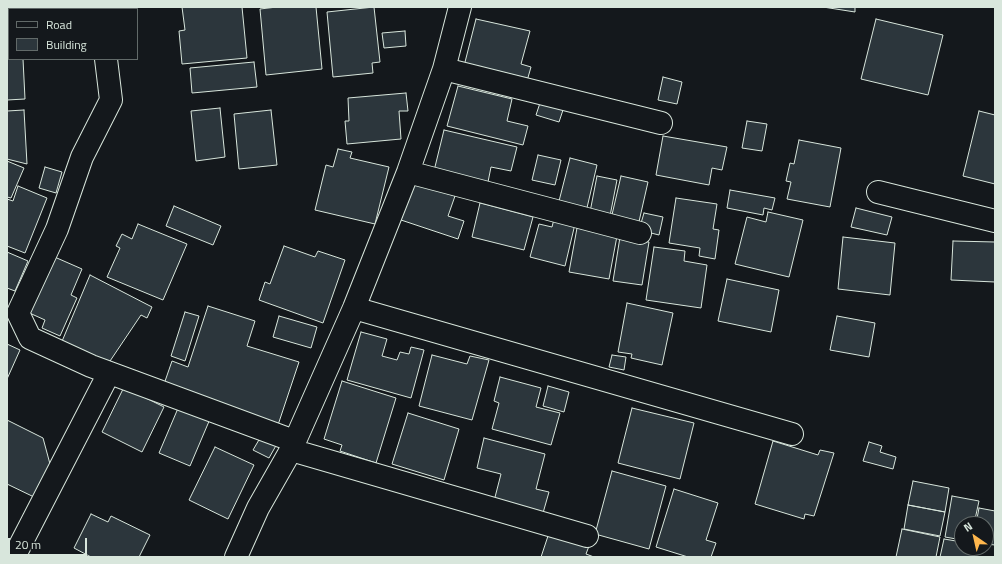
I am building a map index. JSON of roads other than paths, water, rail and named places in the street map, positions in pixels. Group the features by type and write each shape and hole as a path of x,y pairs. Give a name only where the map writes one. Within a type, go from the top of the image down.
{"street":[{"path":"236,557 258,508 292,446 354,308 408,172 444,69 460,7"},
{"path":"106,60 111,100 82,157 57,229 18,313 30,338 109,373 292,446 587,536"},
{"path":"444,69 661,123"},
{"path":"408,172 640,233"},
{"path":"878,192 995,221"},
{"path":"354,308 792,434"},
{"path":"14,557 109,373"}]}
